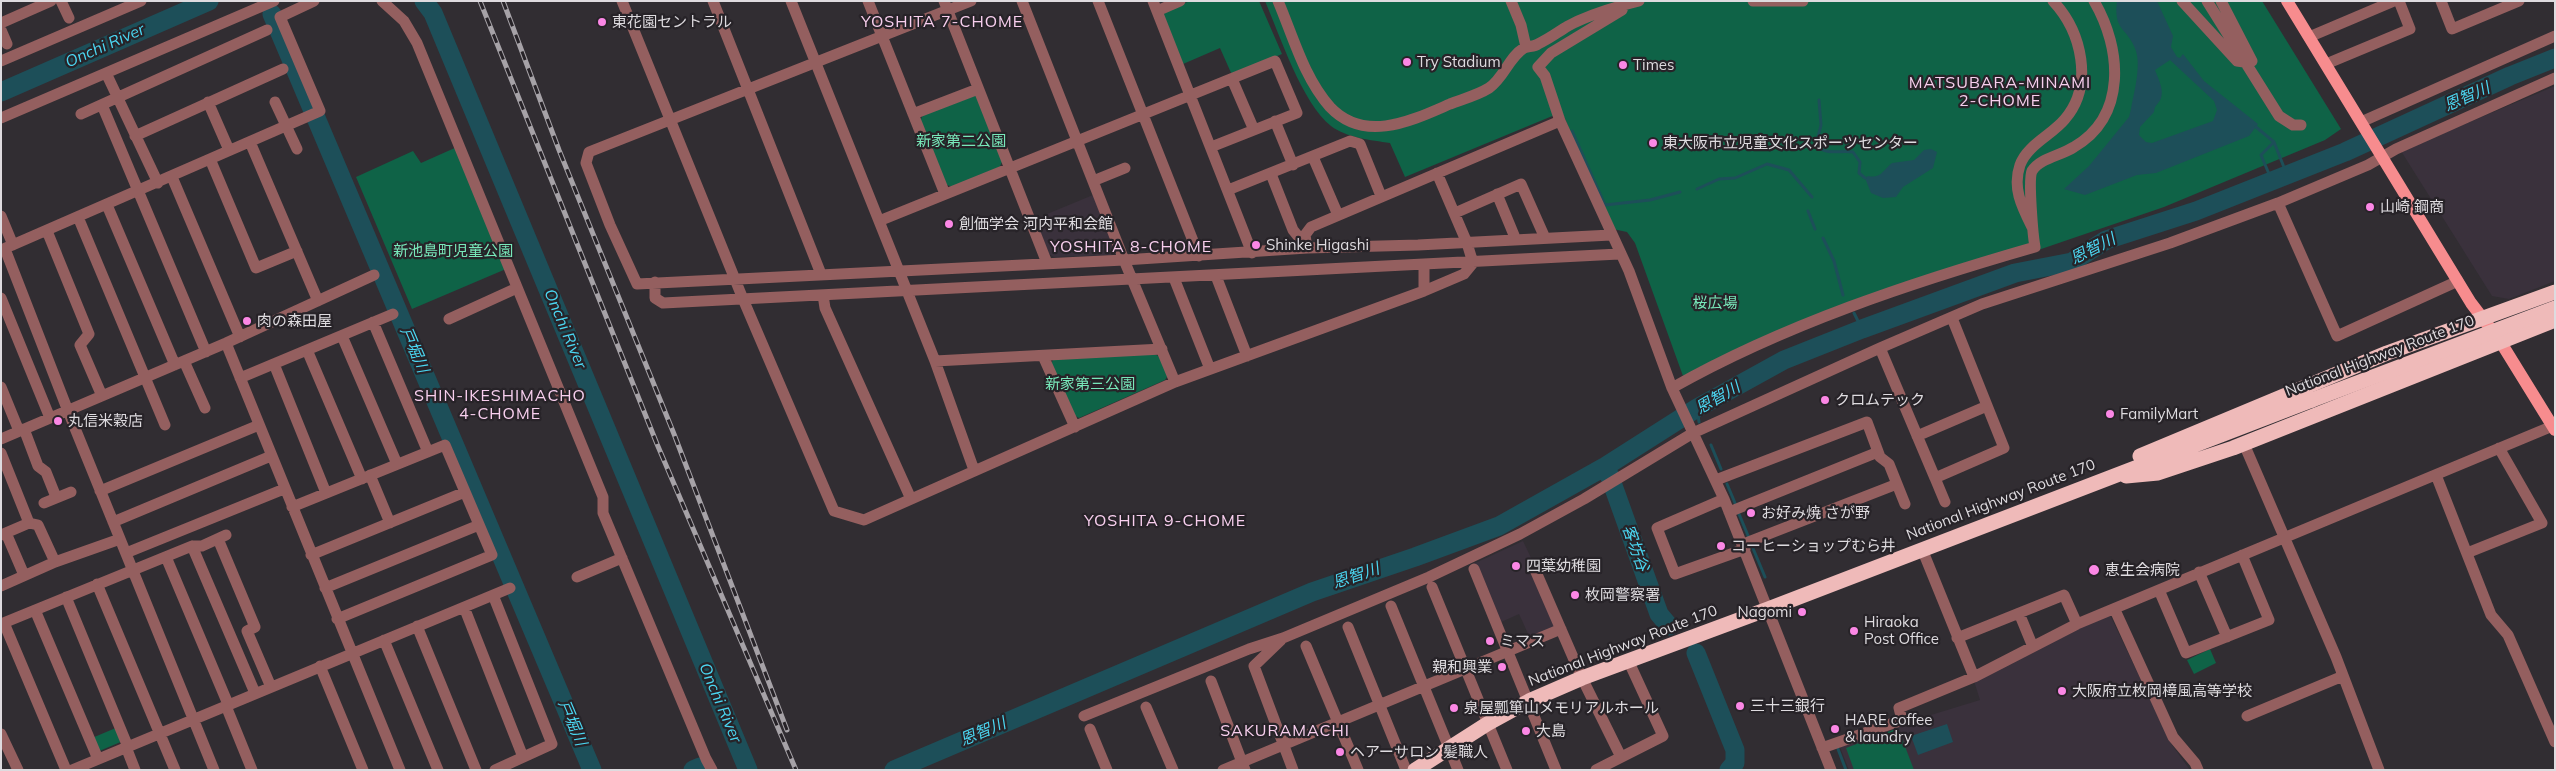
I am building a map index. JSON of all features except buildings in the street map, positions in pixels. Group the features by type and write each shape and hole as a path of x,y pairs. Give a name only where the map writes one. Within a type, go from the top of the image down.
{"highway":[{"path":"2110,477 2148,451 2387,354 2555,292"},
{"name":"National Highway Route 170","path":"1415,770 1487,724 1582,678 1768,609 2555,308"},
{"path":"2110,477 2158,473 2244,444 2555,320"}],"main road":[{"path":"2291,2 2309,37 2482,320 2500,342 2554,427"}],"street":[{"path":"1,22 51,1"},
{"path":"62,1 69,18"},
{"path":"1,61 140,1"},
{"path":"1,118 274,1"},
{"path":"6,248 320,112 280,17 314,1"},
{"path":"622,1 734,278 834,510 864,520 1175,382 1464,274 1473,263"},
{"path":"713,1 821,274"},
{"path":"791,1 935,361 974,470"},
{"path":"868,1 944,194"},
{"path":"971,1 946,6 882,37 589,152 586,163 610,224 637,284 1200,256 1307,248 1468,243 1611,235"},
{"path":"1022,1 1124,260 1175,382"},
{"path":"1098,1 1200,256"},
{"path":"1180,1 1155,6 1252,253"},
{"path":"1278,1 1310,78 1321,96 1343,116 1370,126 1388,126 1407,122 1489,88 1501,78 1518,53 1526,47 1536,46 1569,26 1624,3 1639,1"},
{"path":"1511,1 1521,26 1526,47"},
{"path":"1753,1 1803,1"},
{"path":"2032,227 2020,204 2016,190 2020,165 2026,155 2069,113 2079,96 2083,77 2074,34 2066,19 2052,1"},
{"path":"1673,391 1726,360 1807,324 1925,282 2035,247 2032,227 2031,172 2048,157 2058,157 2089,137 2104,120 2112,103 2115,78 2109,32 2094,1"},
{"path":"2182,1 2237,61 2246,63"},
{"path":"2206,1 2279,116 2293,125 2302,125"},
{"path":"2221,1 2252,60 2255,78"},
{"path":"2309,37 2394,1"},
{"path":"2326,64 2410,29 2399,1"},
{"path":"2441,1 2452,29 2519,1"},
{"path":"388,2 404,21 417,43 602,497 604,513 622,558 712,770"},
{"path":"1624,3 1622,10 1551,53 1538,67 1545,76 1560,121 1619,254 1629,272 1673,391 1730,512 1830,770"},
{"path":"946,6 1047,263"},
{"path":"1,30 7,44"},
{"path":"81,114 267,30"},
{"path":"2363,125 2555,36"},
{"path":"879,221 1275,61 1297,113 1211,147"},
{"path":"135,136 283,68"},
{"path":"107,74 158,183"},
{"path":"1084,716 1249,649 1283,638 1470,558 1520,534 1606,486 1692,431 1880,348 1982,304 2170,243 2278,203 2555,78"},
{"path":"1232,79 1254,130"},
{"path":"913,114 978,89"},
{"path":"208,102 229,150"},
{"path":"275,102 297,149"},
{"path":"102,105 206,352"},
{"path":"1276,121 1293,165"},
{"path":"1307,248 1305,235 1311,227 1560,121"},
{"path":"1228,190 1350,141 1360,144 1381,196"},
{"path":"250,142 318,301"},
{"path":"1313,157 1338,216"},
{"path":"210,159 256,268 297,251"},
{"path":"1093,182 1125,168"},
{"path":"1437,173 1468,243 1473,263"},
{"path":"1271,174 1294,230 1307,248"},
{"path":"172,177 240,337"},
{"path":"1454,213 1522,184 1545,238"},
{"path":"1497,194 1516,240"},
{"path":"2278,203 2337,336 2458,281"},
{"path":"107,205 180,363 205,408"},
{"path":"1,216 6,248 68,411 214,770"},
{"path":"78,217 165,425"},
{"path":"47,231 89,334 80,345 102,396"},
{"path":"654,282 655,298 663,303 1424,266 1619,254"},
{"path":"1424,266 1424,290"},
{"path":"1,439 206,352 374,275"},
{"path":"1216,276 1247,356"},
{"path":"1174,278 1210,369"},
{"path":"449,319 517,288"},
{"path":"823,295 825,308 911,499"},
{"path":"1,298 50,418"},
{"path":"240,378 393,314"},
{"path":"1935,478 2004,448 1952,318"},
{"path":"373,322 428,452"},
{"path":"342,336 397,464"},
{"path":"226,343 400,770"},
{"path":"1880,348 1945,502"},
{"path":"935,361 1162,349"},
{"path":"307,350 366,477 390,523"},
{"path":"1043,356 1075,427"},
{"path":"274,364 326,493"},
{"path":"1,388 38,466 46,472 56,497"},
{"path":"1917,436 1987,406"},
{"path":"1716,480 1867,422 1880,457 1889,464 1905,504"},
{"path":"100,491 259,425"},
{"path":"1822,748 1902,720 1899,708 1974,677 2077,624 2115,610 2199,572 2499,448 2554,427"},
{"path":"2244,444 2343,676 2379,770"},
{"path":"292,507 445,445 492,555 337,619"},
{"path":"2466,553 2542,523 2499,448"},
{"path":"1730,512 1878,452"},
{"path":"1,453 29,523"},
{"path":"113,522 271,456"},
{"path":"2436,475 2491,615 2508,635 2555,742"},
{"path":"1724,499 1657,528 1675,574 1897,484"},
{"path":"126,554 284,489"},
{"path":"44,503 71,492"},
{"path":"311,555 465,492"},
{"path":"24,575 4,534 29,523 38,525 54,562"},
{"path":"325,588 479,525"},
{"path":"66,770 2,623 97,584 192,546 202,546 222,537 255,627 247,631 270,687"},
{"path":"1,586 54,562 120,539"},
{"path":"192,546 256,693"},
{"path":"1922,549 1974,677"},
{"path":"2159,590 2186,654 2269,620 2242,555"},
{"path":"166,557 252,770"},
{"path":"577,577 622,558"},
{"path":"1533,565 1582,678 1621,757"},
{"path":"1474,569 1556,770"},
{"path":"2199,572 2228,637"},
{"path":"97,584 175,770"},
{"path":"1432,587 1507,770"},
{"path":"72,770 97,763 127,747 193,719 510,588"},
{"path":"493,595 552,744 502,768"},
{"path":"1957,638 2064,595 2077,624"},
{"path":"66,597 135,770"},
{"path":"1391,606 1458,770"},
{"path":"464,607 523,757"},
{"path":"35,610 97,763"},
{"path":"2115,610 2173,737 2195,763 2198,770"},
{"path":"2019,613 2033,647"},
{"path":"417,626 476,770"},
{"path":"1348,627 1406,770"},
{"path":"1222,770 1243,766 1283,744 1561,629"},
{"path":"1283,638 1254,666 1293,770"},
{"path":"384,640 438,770"},
{"path":"1306,646 1358,770"},
{"path":"1596,770 1663,736 1628,660"},
{"path":"320,666 363,770"},
{"path":"2247,716 2343,676"},
{"path":"1211,682 1243,766"},
{"path":"1146,708 1173,770"},
{"path":"1090,729 1107,770"},
{"path":"1,734 18,770"}],"shaded area":[{"path":"2555,86 2555,281 2509,299 2492,296 2401,151"},
{"path":"1093,195 1115,250 1111,255 1054,257 1049,254 1035,219"},
{"path":"1523,541 1532,560 1527,562 1555,627 1530,638 1519,614 1499,623 1473,564"},
{"name":"大阪府立枚岡樟風高等学校","path":"2110,615 2172,745 2190,770 1849,770 1840,747 1908,722 1980,700 1974,681 2057,637"}],"green space":[{"path":"1190,1 1259,1 1282,54 1232,75 1220,48 1183,64 1163,17 1165,11"},
{"name":"桜広場","path":"1265,1 2262,1 2341,129 2325,140 2164,207 2012,259 2009,251 1683,376 1635,243 1627,232 1613,229 1562,112 1405,177 1390,143 1359,138 1344,133 1331,126 1320,115 1301,86"},
{"name":"新家第二公園","path":"971,94 976,96 1003,160 999,168 952,187 945,184 920,122 923,114"},
{"name":"新池島町児童公園","path":"457,147 506,269 412,309 356,177 413,151 421,163"},
{"name":"新家第三公園","path":"1153,353 1165,360 1170,372 1165,380 1079,418 1072,414 1051,364 1054,358"},
{"path":"2210,649 2216,663 2194,674 2187,660"},
{"path":"118,727 123,741 97,752 92,738"},
{"path":"1898,728 1914,770 1854,770 1846,748"}],"water":[{"path":"2117,1 2157,1 2173,36 2171,47 2177,57 2180,58 2183,54 2204,81 2258,124 2249,136 2156,173 2137,175 2085,195 2064,189 2089,166 2129,117 2135,88 2138,65 2136,51 2133,43 2119,24 2116,11","holes":["2170,60 2214,101 2217,110 2213,121 2152,143 2146,142 2139,135 2140,127 2154,112 2162,95 2155,70"]},
{"path":"1931,149 1937,152 1933,168 1903,187 1896,197 1883,198 1871,193 1865,178 1879,175 1892,163 1914,160 1924,150"},
{"path":"1947,724 1953,742 1918,755 1911,736"}],"waterway":[{"name":"Onchi River","path":"1,92 209,1"},
{"name":"Onchi River","path":"424,1 433,13 748,770"},
{"name":"戸堀川","path":"272,14 592,770"},
{"name":"恩智川","path":"894,770 1312,592 1499,526 1606,466 1697,408 1784,360 1862,329 2015,273 2072,262 2106,240 2196,211 2345,152 2510,76 2555,58"},
{"path":"1819,100 1821,125 1816,145 1829,152 1853,152 1860,162 1859,173 1865,178"},
{"path":"2256,127 2274,142 2287,175"},
{"path":"1572,131 1605,205 1650,200 1680,192"},
{"path":"2272,181 2261,155 2274,142"},
{"path":"1697,189 1719,179 1735,178 1767,164 1789,170 1812,197"},
{"path":"1808,211 1815,229"},
{"path":"1823,238 1834,261 1843,295"},
{"path":"1854,313 1862,329"},
{"path":"1697,408 1699,422"},
{"path":"1711,445 1721,469"},
{"name":"客坊谷","path":"1606,466 1659,614 1669,626"},
{"path":"1727,484 1735,503"},
{"path":"1739,514 1749,538"},
{"path":"1752,546 1765,577"},
{"name":"客坊谷","path":"1696,653 1735,750 1735,763 1729,770"},
{"path":"1838,749 1846,770"},
{"name":"戸堀川","path":"693,770 700,767"}],"railway":[{"path":"480,1 657,444 796,770"},
{"path":"503,1 559,150 674,434 787,730"}],"place":[{"name":"東花園セントラル","path":"602,22"},
{"name":"Try Stadium","path":"1407,62"},
{"name":"Times","path":"1623,65"},
{"name":"東大阪市立児童文化スポーツセンター","path":"1653,143"},
{"name":"山崎 鋼商","path":"2370,207"},
{"name":"創価学会 河内平和会館","path":"949,224"},
{"name":"Shinke Higashi","path":"1256,245"},
{"name":"肉の森田屋","path":"247,321"},
{"name":"クロムテック","path":"1825,400"},
{"name":"FamilyMart","path":"2110,414"},
{"name":"丸信米穀店","path":"58,421"},
{"name":"お好み焼 さが野","path":"1751,513"},
{"name":"コーヒーショップむら井","path":"1721,546"},
{"name":"四葉幼稚園","path":"1516,566"},
{"name":"恵生会病院","path":"2094,570"},
{"name":"枚岡警察署","path":"1575,595"},
{"name":"Nagomi","path":"1802,612"},
{"name":"Hiraoka Post Office","path":"1854,631"},
{"name":"ミマス","path":"1490,641"},
{"name":"親和興業","path":"1502,667"},
{"name":"大阪府立枚岡樟風高等学校","path":"2062,691"},
{"name":"三十三銀行","path":"1740,706"},
{"name":"泉屋瓢箪山メモリアルホール","path":"1454,708"},
{"name":"HARE coffee & laundry","path":"1835,729"},
{"name":"大島","path":"1526,731"},
{"name":"ヘアーサロン 髪職人","path":"1340,752"}],"district":[{"name":"YOSHITA 7-CHOME","path":"942,22"},
{"name":"MATSUBARA-MINAMI 2-CHOME","path":"2000,92"},
{"name":"YOSHITA 8-CHOME","path":"1131,247"},
{"name":"SHIN-IKESHIMACHO 4-CHOME","path":"500,405"},
{"name":"YOSHITA 9-CHOME","path":"1165,521"},
{"name":"SAKURAMACHI","path":"1285,731"}]}
